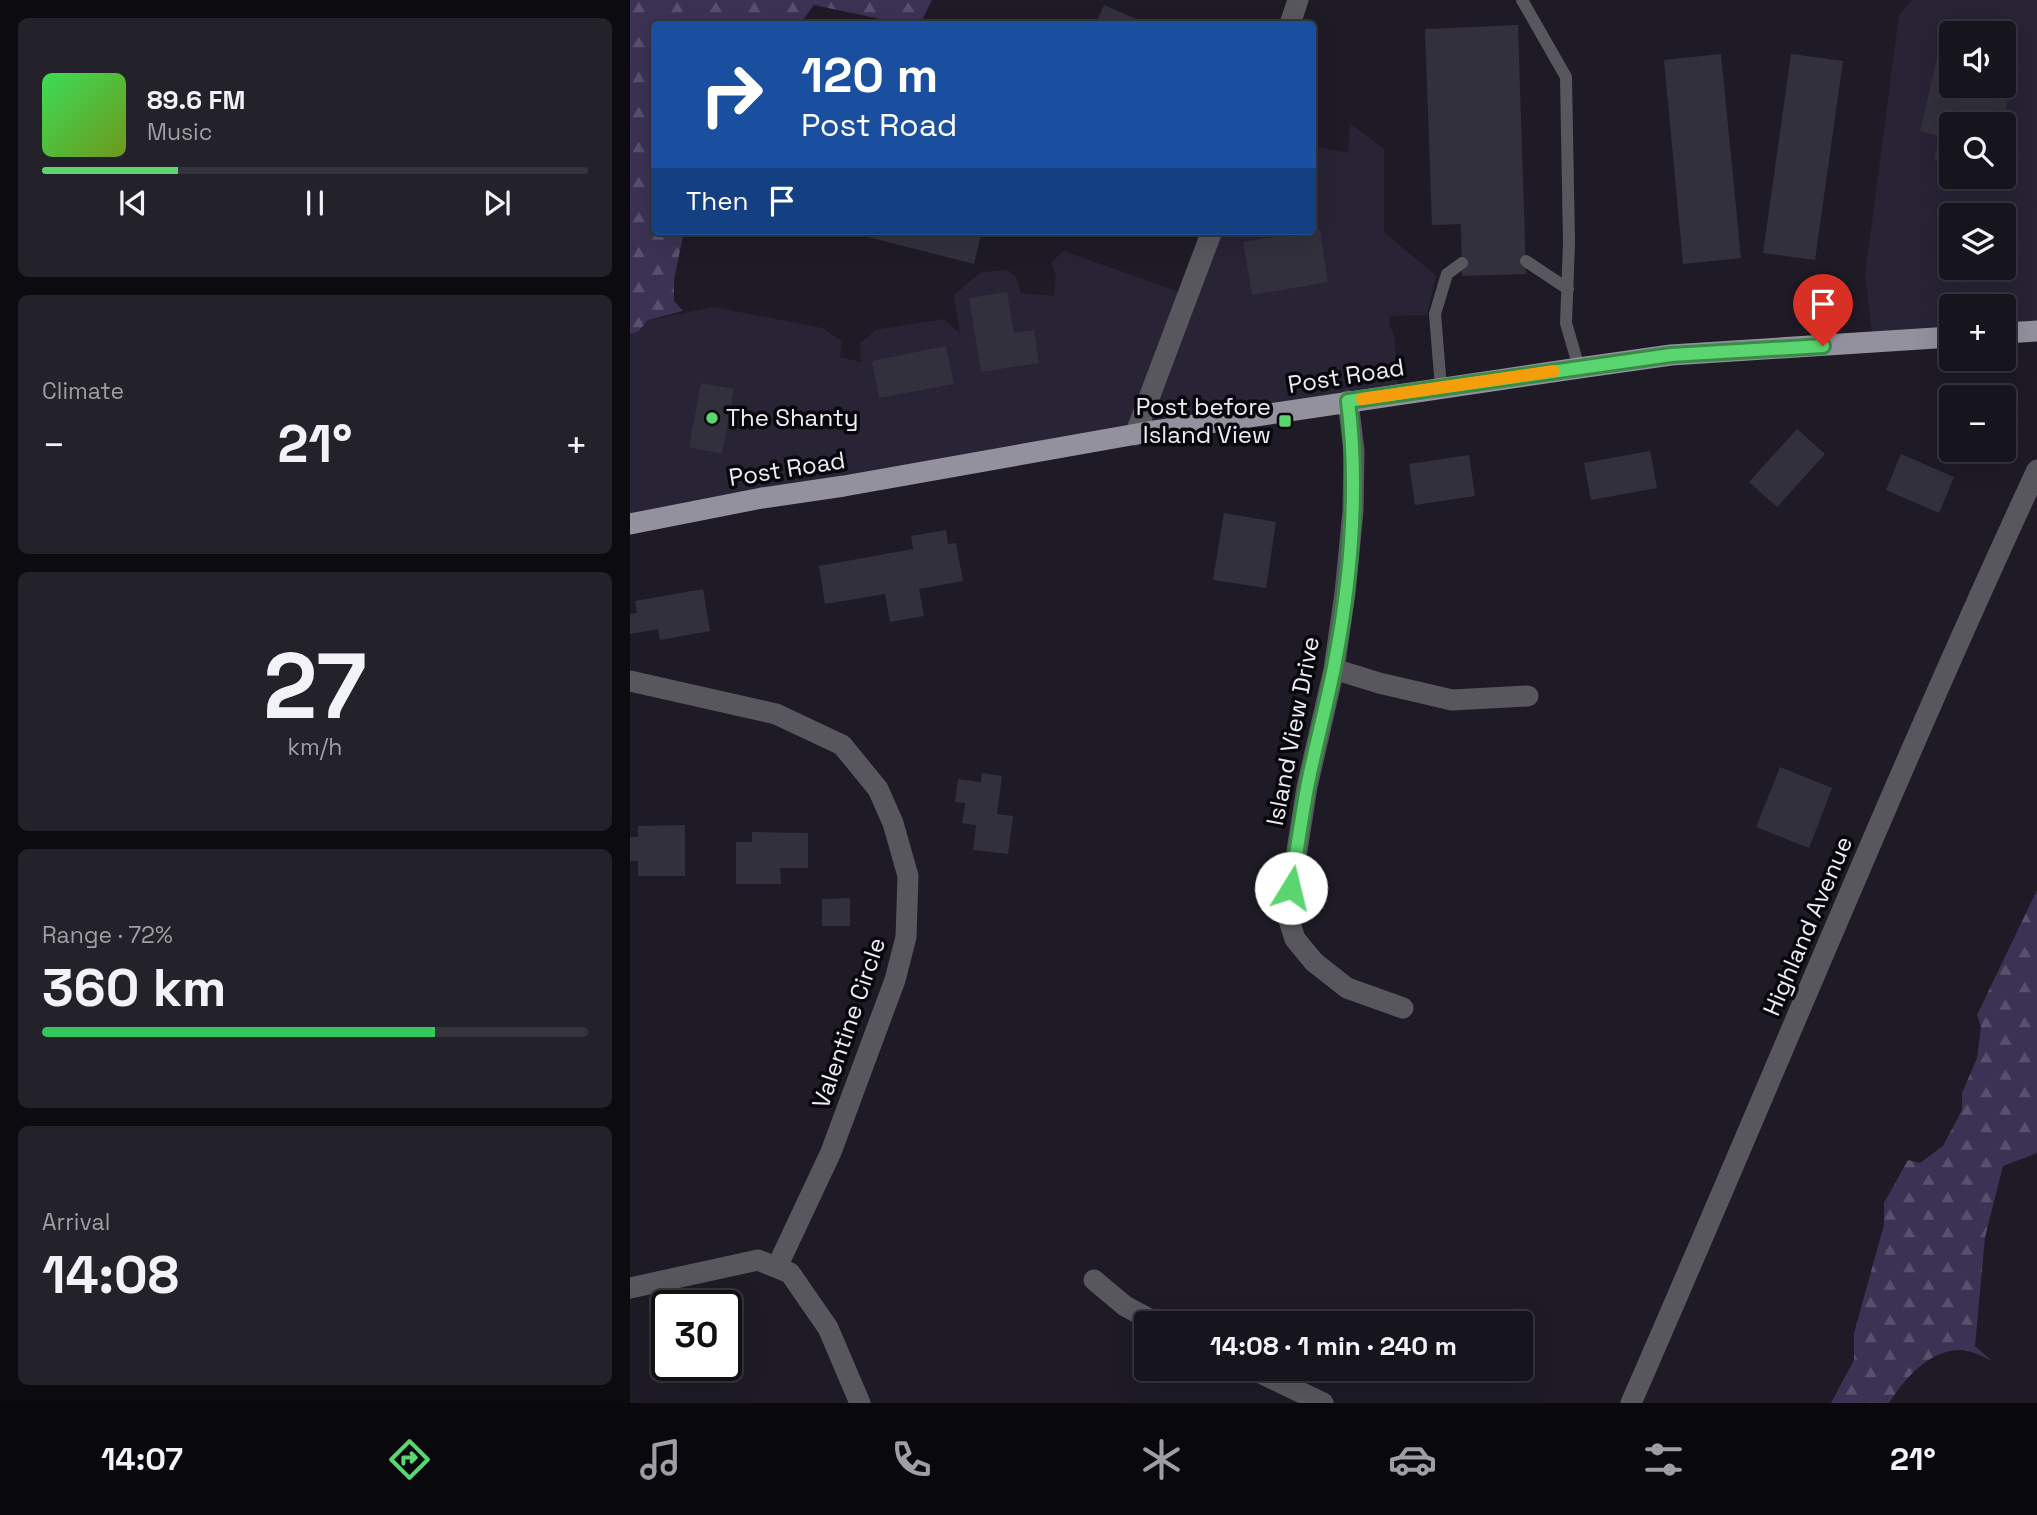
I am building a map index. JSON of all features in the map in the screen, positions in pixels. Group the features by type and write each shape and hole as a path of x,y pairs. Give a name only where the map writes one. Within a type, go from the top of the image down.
{"main road":[{"path":"2016,333 2037,331"},
{"name":"Post Road","path":"630,524 1136,435 1579,368 1671,355 1939,338"}],"street":[{"path":"1291,21 1298,0"},
{"path":"1136,435 1211,235"},
{"name":"Island View Drive","path":"1348,401 1354,451 1353,511 1345,593 1334,669 1307,787 1287,914 1295,939 1314,962 1347,988 1403,1008"},
{"name":"Highland Avenue","path":"1631,1403 1710,1225 1967,621 2037,470"},
{"path":"1334,669 1379,683 1452,700 1528,696"},
{"name":"Valentine Circle","path":"630,681 776,714 842,745 878,789 893,823 908,876 906,937 895,980 831,1153 777,1267"},
{"path":"630,1288 716,1267 758,1260 790,1273 828,1328 860,1403"},
{"path":"1094,1280 1134,1312"},
{"path":"1277,1381 1322,1403"}],"lane":[{"path":"1522,0 1566,77 1569,243 1566,323 1579,368"},
{"path":"1526,261 1568,289"},
{"path":"1441,388 1435,314 1447,274 1462,263"}],"shaded area":[{"path":"1912,0 2037,0 2037,334 2016,335 2016,294 1939,294 1939,339 1873,341 1865,275 1899,15"},
{"path":"1350,123 1384,149 1384,232 1436,276 1427,315 1390,316 1398,387 630,523 630,334 638,332 648,320 714,307 822,328 842,341 840,357 861,362 860,343 876,330 943,319 960,333 954,295 981,272 1007,270 1016,277 1021,293 1054,296 1056,276 1051,262 1064,251 1182,293 1207,235 1316,235 1316,147 1348,153"}],"green space":[{"path":"630,0 932,0 922,21 890,21 814,5 802,21 651,21 651,235 683,235 674,280 674,301 683,311 648,320 638,332 630,334"},
{"path":"2037,890 2037,1153 2003,1166 1985,1237 1975,1346 1992,1361 1969,1351 1949,1351 1919,1367 1902,1384 1889,1403 1831,1403 1854,1360 1854,1333 1884,1225 1884,1203 1908,1160 1920,1163 1943,1146 1962,1110 1962,1093 1977,1058 1981,1026 1977,1015"}],"building":[{"path":"1104,5 1141,21 1097,21"},
{"path":"1518,25 1526,274 1462,276 1461,224 1432,225 1425,29"},
{"path":"1721,54 1741,258 1683,264 1664,60"},
{"path":"1791,54 1843,61 1815,260 1763,253"},
{"path":"1938,54 1939,98 2008,98 2005,112 1939,112 1939,136 1920,131"},
{"path":"1939,140 1939,160 1934,159"},
{"path":"1320,229 1328,282 1252,295 1243,242 1284,235 1316,235 1316,230"},
{"path":"860,235 981,235 974,264"},
{"path":"1007,292 1014,333 1034,330 1039,363 981,372 969,298"},
{"path":"946,346 954,384 879,398 872,361"},
{"name":"The Shanty","path":"701,383 734,389 722,454 689,447"},
{"path":"1797,429 1825,454 1777,507 1749,482"},
{"path":"1650,451 1657,488 1591,500 1584,463"},
{"path":"1901,454 1954,477 1939,513 1886,490"},
{"path":"1469,455 1475,496 1415,505 1409,464"},
{"path":"1224,513 1276,522 1266,588 1213,580"},
{"path":"946,530 948,544 956,543 963,581 919,589 924,616 890,622 885,594 825,604 819,566 913,549 911,536"},
{"path":"703,589 710,631 660,640 658,629 630,634 630,614 637,613 635,601"},
{"path":"1780,767 1832,788 1809,848 1756,827"},
{"path":"982,773 1002,776 997,814 1013,816 1008,854 973,850 976,825 962,823 965,803 955,802 958,779 981,782"},
{"path":"685,825 685,876 638,876 638,861 630,861 630,837 638,837 638,826"},
{"path":"752,832 808,833 808,868 780,868 781,884 736,884 736,842 752,842"},
{"path":"850,898 850,926 822,926 822,899"}],"slow traffic":[{"path":"1362,399 1554,371"}],"place":[{"name":"The Shanty","path":"712,418"},
{"name":"Post before Island View","path":"1285,421"}],"route":[{"path":"1291,888 1307,787 1334,669 1345,593 1353,511 1354,451 1348,401 1671,355 1823,346"}]}
